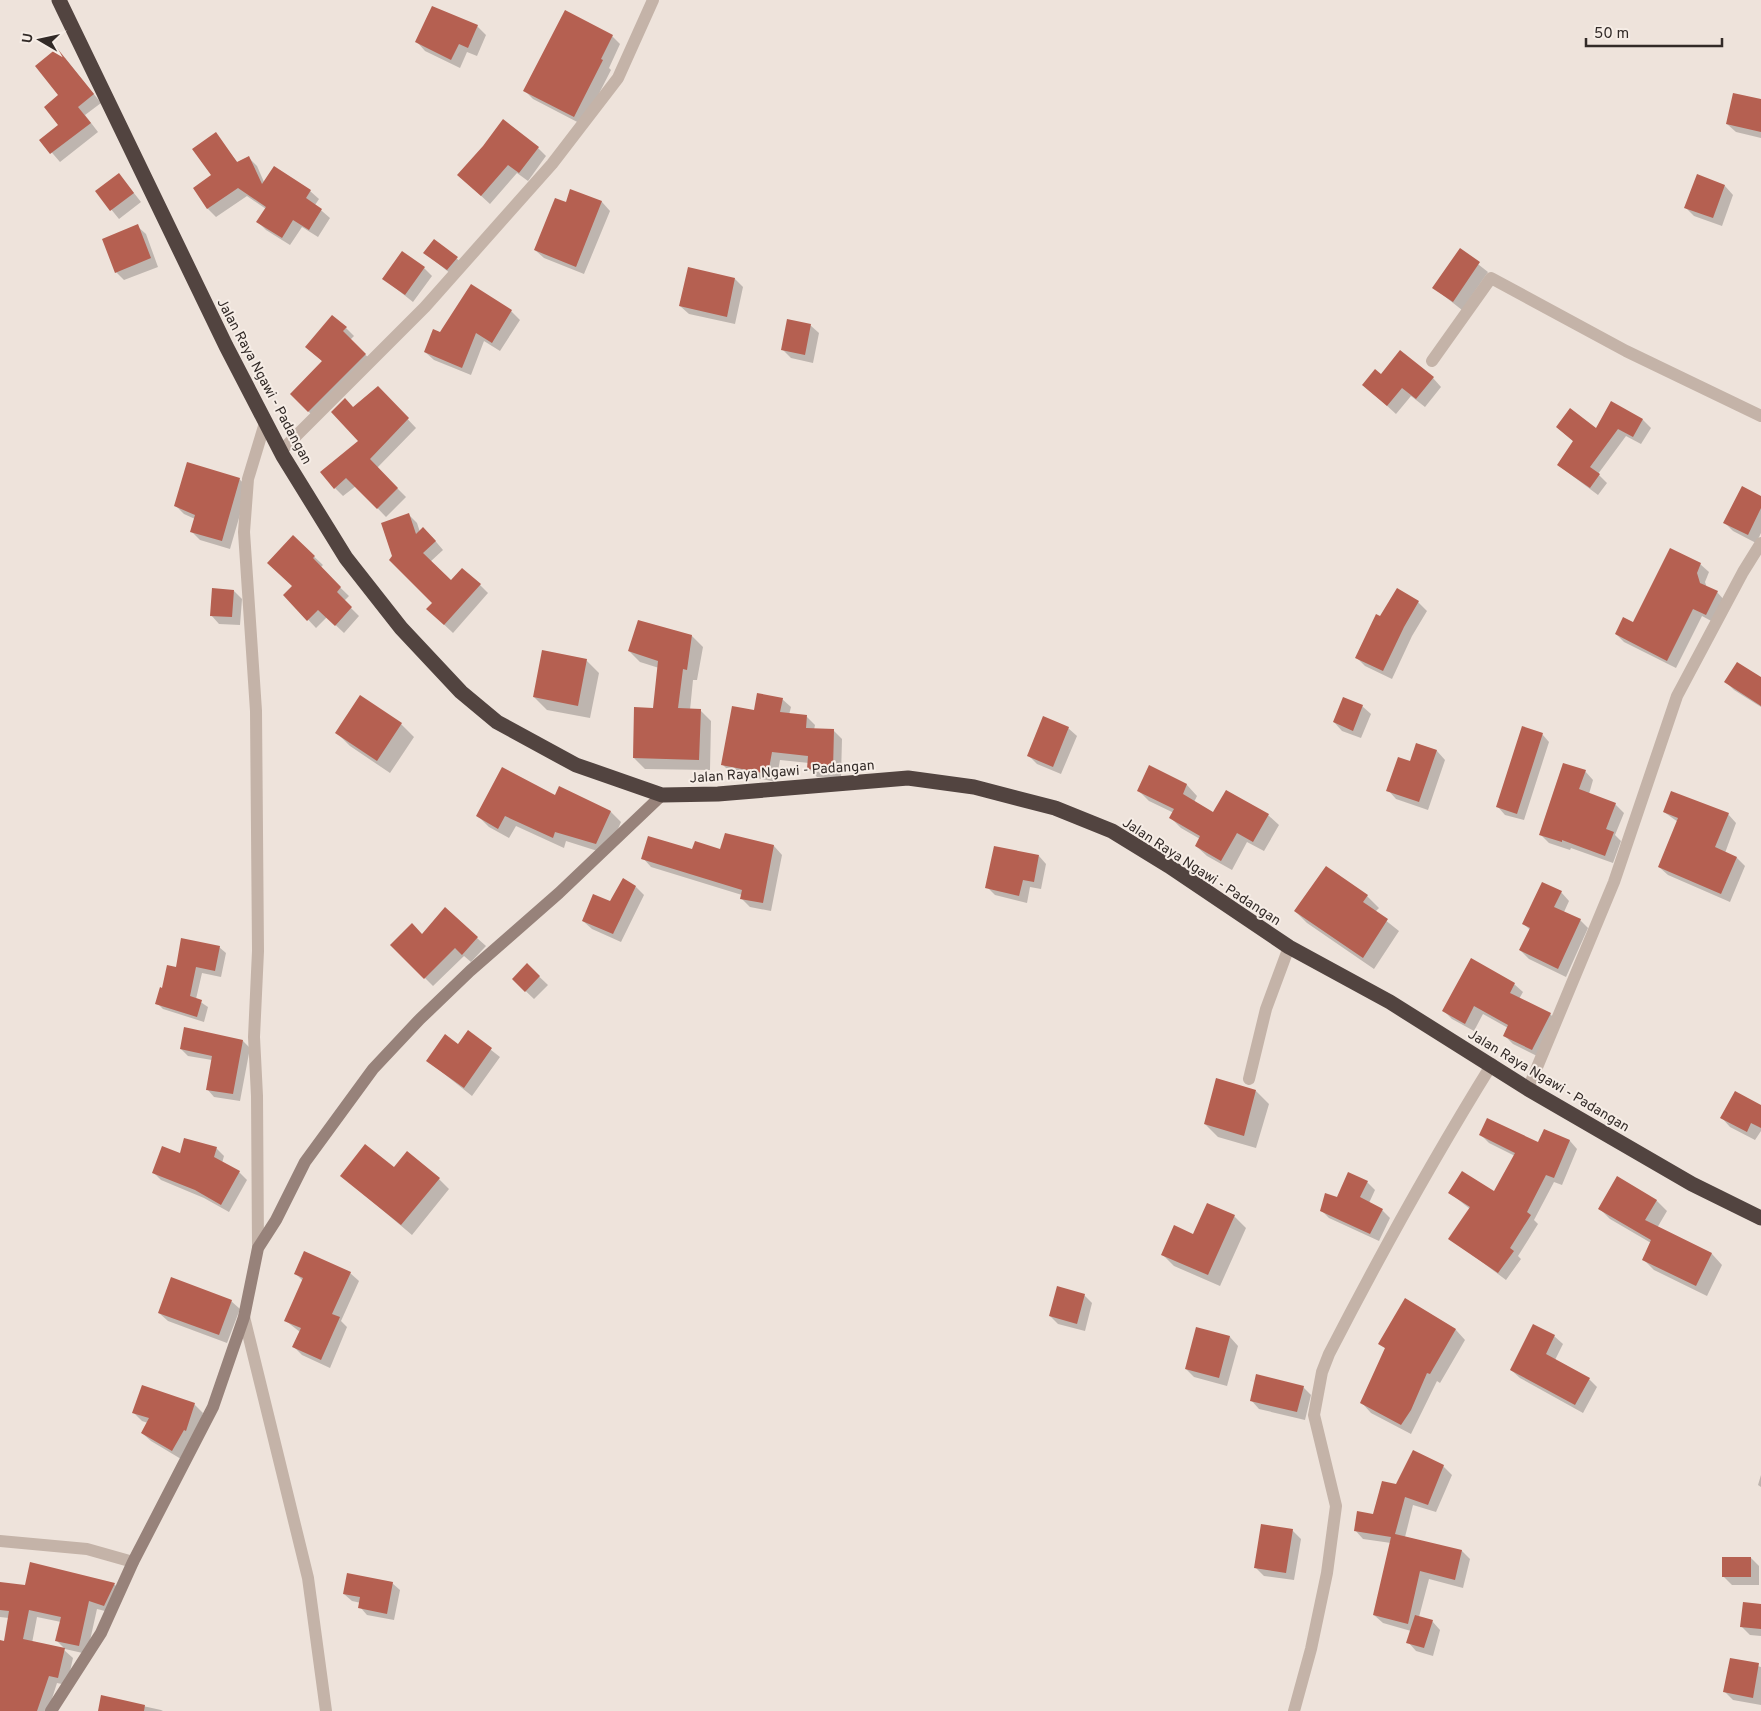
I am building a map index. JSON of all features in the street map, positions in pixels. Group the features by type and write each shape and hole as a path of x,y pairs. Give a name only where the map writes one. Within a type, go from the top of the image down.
{"highway":[{"name":"Jalan Raya Ngawi - Padangan","path":"59,0 265,423 281,451 346,558 362,579 422,654 461,692 497,722 576,765 662,795 718,794 908,778 974,786 1055,808 1112,831 1169,866 1289,947 1390,1002 1492,1064 1528,1089 1692,1184 1761,1218"}],"street":[{"path":"281,451 425,307 552,164 618,78 653,0"},
{"path":"1432,362 1490,278 1626,351 1761,416"},
{"path":"51,1711 101,1633 133,1562 213,1407 244,1317 258,1248 257,1096 254,1038 258,951 256,712 244,532 248,479 265,423"},
{"path":"1528,1089 1614,882 1676,696 1734,588 1761,543"},
{"path":"258,1248 276,1220 305,1162 373,1069 470,971 559,894 662,795"},
{"path":"1249,1079 1266,1009 1289,947"},
{"path":"1294,1711 1312,1649 1325,1583 1336,1506 1314,1415 1322,1372 1329,1354 1396,1225 1439,1148 1492,1064"},
{"path":"244,1317 308,1578 326,1711"},
{"path":"0,1541 87,1549 133,1562"}],"building":[{"path":"432,6 478,25 468,48 459,44 451,60 415,42"},
{"path":"565,10 613,35 601,59 603,60 574,117 523,91"},
{"path":"57,48 94,94 78,107 91,123 50,154 39,140 58,125 44,107 58,95 35,66"},
{"path":"1733,93 1761,99 1761,132 1726,124"},
{"path":"503,119 539,147 519,173 508,165 481,196 457,175 483,146"},
{"path":"216,132 237,162 249,156 262,184 274,166 311,190 306,198 322,209 309,230 293,220 282,238 256,222 266,207 238,188 207,209 193,188 211,175 192,149"},
{"path":"119,173 134,193 110,211 95,191"},
{"path":"1697,174 1725,185 1713,218 1684,208"},
{"path":"570,189 602,201 576,267 534,250 555,198 566,202"},
{"path":"138,224 151,258 115,273 102,239"},
{"path":"434,239 458,257 447,270 423,253"},
{"path":"1460,248 1480,262 1453,302 1432,288"},
{"path":"402,251 425,267 405,295 382,279"},
{"path":"688,267 735,278 727,317 679,306"},
{"path":"471,284 512,310 492,343 476,333 462,368 424,352 433,329 440,332"},
{"path":"332,315 347,327 343,331 366,354 308,412 290,394 322,361 305,347"},
{"path":"787,319 811,324 805,355 781,350"},
{"path":"1400,350 1434,377 1416,399 1402,388 1387,406 1362,385 1375,369 1381,374"},
{"path":"378,386 409,418 370,459 398,488 377,509 346,478 334,489 320,472 358,441 331,412 345,398 353,407"},
{"path":"1611,401 1643,419 1633,437 1618,429 1590,467 1600,474 1590,488 1557,465 1573,441 1556,427 1570,408 1596,428"},
{"path":"187,462 240,478 222,541 190,532 195,515 174,506"},
{"path":"1742,486 1761,496 1761,508 1748,535 1723,523"},
{"path":"409,513 416,534 423,527 436,541 423,553 451,580 462,568 481,584 444,625 426,609 432,603 389,560 392,556 381,523"},
{"path":"293,535 315,556 313,558 341,587 337,592 352,607 335,626 318,610 307,621 283,595 292,586 267,563"},
{"path":"1670,548 1701,563 1697,573 1700,583 1718,591 1706,615 1693,609 1667,661 1615,634 1623,617 1633,622"},
{"path":"212,588 234,590 232,617 210,616"},
{"path":"1397,588 1419,601 1383,671 1355,658 1376,614 1380,616"},
{"path":"638,620 692,635 687,670 683,669 678,708 701,709 699,760 633,758 634,707 653,708 658,661 628,651"},
{"path":"542,650 587,659 578,706 533,697"},
{"path":"1737,662 1761,677 1761,706 1724,682"},
{"path":"757,693 783,698 780,712 807,715 806,728 834,729 833,770 807,769 808,756 772,752 768,774 721,765 732,706 754,710"},
{"path":"360,695 402,723 377,761 335,733"},
{"path":"1343,697 1363,705 1353,731 1333,722"},
{"path":"1043,716 1069,727 1053,767 1027,756"},
{"path":"1522,726 1543,733 1517,814 1496,807"},
{"path":"1416,743 1437,750 1419,802 1386,791 1398,757 1410,761"},
{"path":"1563,763 1586,770 1579,789 1616,803 1606,829 1614,832 1605,856 1562,840 1562,842 1539,835"},
{"path":"1149,765 1187,784 1183,794 1213,812 1226,790 1269,814 1253,842 1237,833 1221,861 1195,846 1200,836 1169,818 1174,809 1137,791"},
{"path":"502,767 555,795 559,786 611,811 596,844 555,832 553,838 505,816 498,829 476,816"},
{"path":"1671,791 1729,813 1715,847 1737,857 1721,894 1658,867 1678,818 1663,812"},
{"path":"725,833 774,845 763,903 740,899 742,890 641,859 648,836 692,849 695,841 720,849"},
{"path":"994,846 1039,855 1034,882 1023,880 1019,896 985,888"},
{"path":"1326,866 1368,895 1363,902 1388,919 1363,958 1294,911"},
{"path":"623,878 636,886 613,934 582,921 593,894 610,901"},
{"path":"1542,882 1562,891 1554,907 1581,919 1558,969 1519,950 1530,928 1522,924"},
{"path":"445,907 478,937 462,955 455,948 424,979 390,945 412,923 422,934"},
{"path":"181,938 220,946 215,971 196,967 190,996 202,1000 197,1017 155,1004 160,987 162,988 167,965 176,967"},
{"path":"1471,958 1515,983 1510,993 1551,1013 1532,1050 1503,1036 1508,1025 1474,1006 1465,1024 1442,1011"},
{"path":"527,963 540,976 525,992 512,979"},
{"path":"184,1027 243,1040 233,1094 206,1090 212,1056 180,1049"},
{"path":"468,1030 492,1048 464,1088 426,1061 445,1034 458,1044"},
{"path":"1216,1078 1256,1090 1244,1136 1204,1124"},
{"path":"1735,1091 1761,1105 1761,1128 1751,1123 1747,1132 1720,1118"},
{"path":"1487,1118 1538,1142 1544,1129 1570,1140 1554,1178 1546,1175 1527,1212 1531,1215 1510,1248 1514,1251 1498,1273 1448,1239 1470,1207 1448,1193 1462,1171 1494,1191 1515,1153 1479,1135"},
{"path":"184,1138 217,1147 214,1157 240,1171 221,1205 195,1190 152,1173 162,1146 180,1153"},
{"path":"365,1144 394,1167 407,1151 440,1178 401,1225 340,1176"},
{"path":"1348,1172 1368,1181 1360,1197 1383,1209 1370,1234 1320,1211 1325,1193 1337,1197"},
{"path":"1617,1176 1657,1200 1645,1220 1712,1253 1696,1286 1642,1260 1651,1240 1598,1209"},
{"path":"1207,1203 1235,1215 1208,1275 1161,1255 1174,1225 1193,1234"},
{"path":"304,1251 351,1272 332,1314 340,1317 321,1360 292,1347 301,1328 284,1321 303,1278 294,1274"},
{"path":"171,1277 232,1300 219,1335 158,1313"},
{"path":"1057,1286 1085,1294 1077,1324 1049,1316"},
{"path":"1405,1298 1456,1329 1430,1374 1427,1373 1411,1410 1401,1425 1360,1403 1385,1348 1378,1344"},
{"path":"1533,1324 1555,1335 1546,1354 1590,1378 1575,1405 1510,1370"},
{"path":"1196,1327 1230,1336 1219,1378 1185,1369"},
{"path":"1256,1374 1304,1386 1297,1412 1250,1401"},
{"path":"142,1385 195,1403 186,1431 184,1430 172,1451 141,1433 149,1418 132,1413"},
{"path":"1413,1450 1444,1465 1428,1505 1405,1497 1395,1534 1462,1550 1455,1580 1420,1571 1408,1624 1373,1615 1391,1537 1354,1531 1357,1511 1373,1514 1382,1481 1396,1484"},
{"path":"1261,1524 1293,1529 1286,1573 1254,1568"},
{"path":"1722,1557 1751,1557 1751,1577 1722,1577"},
{"path":"30,1562 115,1583 104,1606 89,1601 79,1646 55,1641 61,1617 29,1610 23,1639 65,1648 58,1678 49,1676 37,1711 0,1711 0,1640 4,1641 9,1611 0,1610 0,1582 25,1585"},
{"path":"347,1573 393,1582 387,1614 358,1608 360,1597 343,1594"},
{"path":"1743,1602 1761,1604 1761,1629 1740,1627"},
{"path":"1415,1615 1433,1620 1424,1648 1406,1643"},
{"path":"1730,1658 1759,1663 1753,1698 1723,1692"},
{"path":"101,1695 145,1705 144,1711 98,1711"}]}
